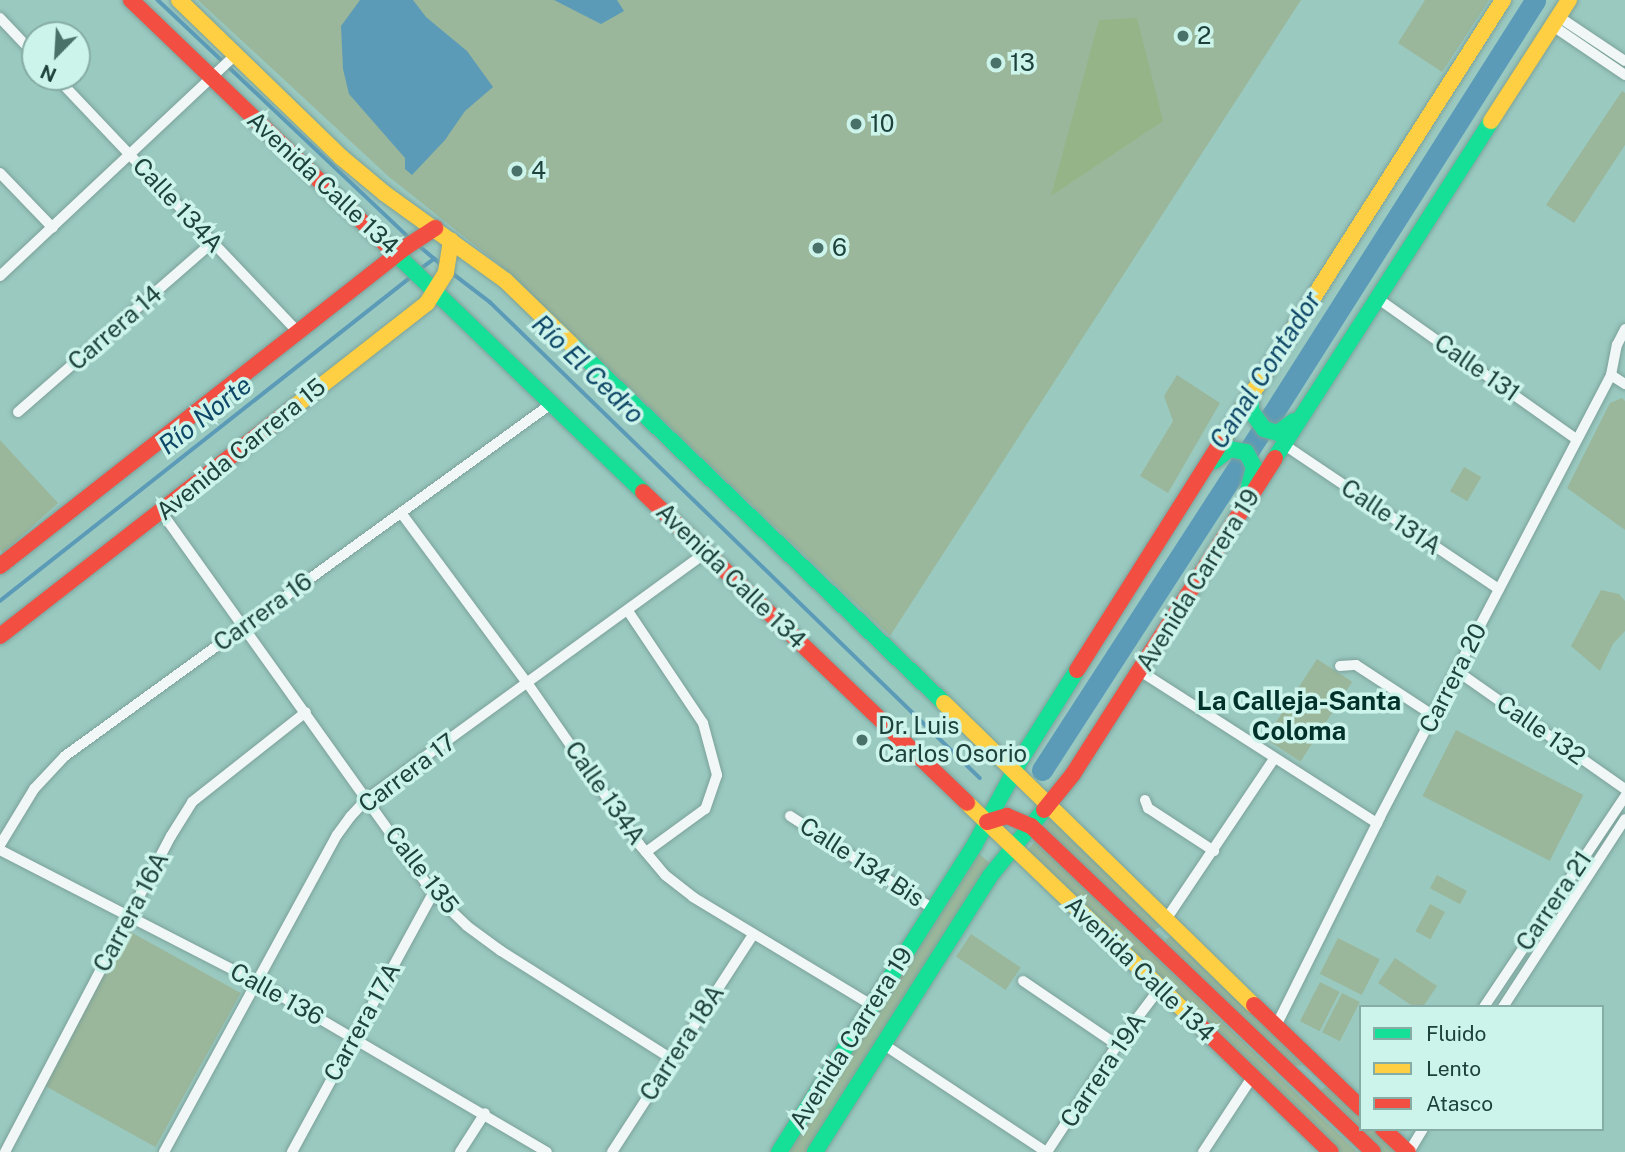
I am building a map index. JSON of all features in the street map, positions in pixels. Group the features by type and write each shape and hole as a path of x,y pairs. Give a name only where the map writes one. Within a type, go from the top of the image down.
{"main road":[{"name":"Avenida Calle 134","path":"131,0 224,66 341,157 430,231 451,240 506,281 1359,1106"},
{"name":"Avenida Calle 134","path":"179,0 224,66 551,404 1331,1152"},
{"name":"Avenida Carrera 19","path":"779,1152 933,909 987,822 1014,771 1194,484 1251,403 1503,0"},
{"path":"1377,298 1569,0"},
{"path":"0,566 404,254 430,231"},
{"name":"Avenida Carrera 15","path":"0,636 162,513 427,303 450,260 451,240"},
{"name":"Avenida Carrera 19","path":"815,1152 990,876 1048,806 1140,671 1242,509 1280,438 1311,401 1377,298"},
{"path":"1251,403 1258,424 1280,438"},
{"path":"1194,484 1225,452 1241,450 1251,456 1254,467 1242,509"},
{"path":"987,822 1007,816 1031,825 1373,1152"},
{"path":"1157,946 1167,918"},
{"path":"1281,1064 1332,1081"},
{"path":"1393,1133 1408,1152"}],"street":[{"path":"0,18 21,40"},
{"path":"1556,22 1625,61"},
{"path":"1556,22 1625,75"},
{"path":"0,276 224,66"},
{"name":"Calle 134A","path":"69,91 299,333"},
{"path":"0,173 52,228"},
{"name":"Carrera 14","path":"18,412 213,242"},
{"name":"Calle 131","path":"1377,298 1576,439"},
{"name":"Carrera 20","path":"1276,1026 1377,824 1611,375 1617,345 1625,329"},
{"path":"1611,375 1625,384"},
{"name":"Carrera 16","path":"0,848 34,789 65,756 551,404"},
{"name":"Calle 131A","path":"1280,438 1499,589"},
{"name":"Calle 135","path":"162,513 368,798 433,893 467,926 501,951 672,1059"},
{"name":"Calle 134A","path":"402,514 665,875 693,897 871,1005"},
{"name":"Carrera 17","path":"164,1152 337,835 368,798 706,552"},
{"path":"628,611 703,723 717,775 705,809 646,852"},
{"path":"1340,666 1356,666 1434,716"},
{"path":"1140,671 1377,824"},
{"name":"Calle 132","path":"1457,671 1625,789"},
{"name":"Carrera 16A","path":"5,1152 171,836 192,802 306,712"},
{"path":"1167,918 1274,759"},
{"name":"Carrera 21","path":"1485,1005 1625,796"},
{"path":"1145,800 1148,808 1214,851"},
{"name":"Calle 134 Bis","path":"790,816 933,909"},
{"name":"Carrera 21","path":"1504,1005 1625,819"},
{"name":"Calle 136","path":"0,848 257,982 354,1036 547,1152"},
{"name":"Carrera 17A","path":"292,1152 433,893"},
{"name":"Carrera 18A","path":"612,1152 753,934"},
{"path":"1023,981 1117,1045"},
{"name":"Carrera 19A","path":"1047,1152 1117,1045 1160,988"},
{"path":"883,1044 1047,1152"},
{"path":"1203,1152 1252,1076"},
{"path":"460,1152 485,1113"},
{"path":"1408,1152 1422,1131"}],"green space":[{"path":"198,0 1301,0 890,636 501,266 388,176"},
{"path":"1425,0 1489,0 1442,72 1398,43"},
{"path":"1137,18 1163,121 1051,196 1099,20"},
{"path":"1622,91 1625,93 1625,145 1574,223 1546,205"},
{"path":"1177,375 1220,403 1168,493 1140,476 1173,421 1164,396"},
{"path":"1622,398 1625,401 1625,530 1567,488 1610,403"},
{"path":"0,440 58,503 3,553 0,550"},
{"path":"1464,467 1481,477 1467,501 1450,491"},
{"path":"1601,590 1619,594 1625,601 1625,631 1613,644 1600,671 1571,646"},
{"path":"1317,659 1352,682 1300,762 1265,739"},
{"path":"1456,730 1583,795 1550,861 1422,796"},
{"path":"1050,819 1156,920 1160,927 1151,932 1043,828"},
{"path":"1035,841 1357,1152 1339,1152 1025,854"},
{"path":"976,851 991,864 807,1152 787,1152"},
{"path":"1437,875 1467,891 1460,904 1430,888"},
{"path":"1430,904 1445,912 1430,939 1415,931"},
{"path":"127,930 241,993 155,1147 42,1084"},
{"path":"971,934 1021,968 1006,990 956,956"},
{"path":"1173,935 1306,1065 1291,1066 1165,946 1166,939"},
{"path":"1338,938 1380,959 1362,995 1320,974"},
{"path":"1395,958 1437,986 1424,1005 1411,1005 1378,983"},
{"path":"1320,982 1340,992 1320,1031 1300,1021"},
{"path":"1342,993 1360,1002 1340,1041 1322,1032"},
{"path":"1327,1086 1359,1116 1359,1131 1374,1131 1397,1152 1377,1152 1318,1092"}],"water":[{"path":"360,0 413,0 426,17 467,51 493,87 465,111 445,140 412,175 405,169 405,158 349,94 343,69 341,26"},
{"path":"554,0 617,0 624,11 601,24"}],"waterway":[{"name":"Río El Cedro","path":"158,0 411,239"},
{"name":"Canal Contador","path":"1042,770 1272,415 1535,0"},
{"name":"Río El Cedro","path":"417,244 443,266"},
{"name":"Río Norte","path":"419,270 434,259"},
{"name":"Río El Cedro","path":"452,273 490,302 980,778"},
{"name":"Río Norte","path":"0,601 411,277"}],"traffic: fast":[{"path":"1275,458 1491,121"},
{"path":"394,252 643,492"},
{"path":"571,344 944,703"},
{"path":"1251,395 1251,411 1264,429 1278,433 1294,421"},
{"path":"1214,461 1230,449 1246,452 1254,467 1248,491"},
{"path":"779,1152 975,844 1021,759 1077,670"},
{"path":"815,1152 990,876 1044,810"}],"traffic: slow":[{"path":"179,0 341,157 384,193 506,281 571,344"},
{"path":"1220,444 1503,0"},
{"path":"1491,121 1569,0"},
{"path":"294,407 427,303 446,272 451,240"},
{"path":"944,703 1254,1005"},
{"path":"967,803 1191,1017"}],"traffic: jam":[{"path":"131,0 394,252"},
{"path":"0,566 406,247 435,228"},
{"path":"0,636 294,407"},
{"path":"1077,670 1220,444"},
{"path":"1044,810 1073,774 1275,458"},
{"path":"643,492 967,803"},
{"path":"987,822 1007,816 1031,826 1373,1152"},
{"path":"1254,1005 1359,1106"},
{"path":"1191,1017 1331,1152"},
{"path":"1385,1131 1408,1152"}],"place":[{"name":"2","path":"1183,36"},
{"name":"13","path":"996,63"},
{"name":"10","path":"856,124"},
{"name":"4","path":"517,171"},
{"name":"6","path":"818,248"},
{"name":"Dr. Luis Carlos Osorio","path":"862,740"}],"district":[{"name":"La Calleja-Santa Coloma","path":"1299,716"}]}
